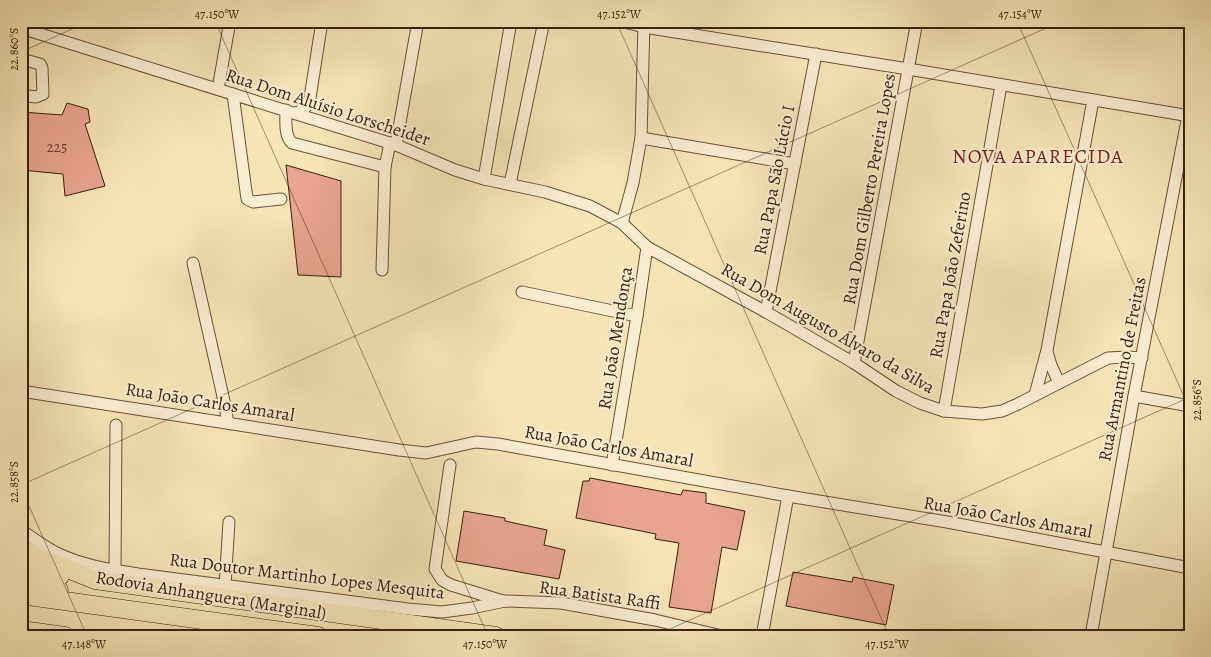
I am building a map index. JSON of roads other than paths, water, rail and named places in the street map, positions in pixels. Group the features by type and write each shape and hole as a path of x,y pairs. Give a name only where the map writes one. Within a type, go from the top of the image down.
{"highway":[{"name":"Rodovia Anhanguera (Marginal)","path":"21,548 35,556 95,580 496,636"},
{"path":"21,566 74,580 95,580"},
{"path":"21,582 164,614"},
{"path":"21,595 318,636"},
{"path":"21,630 65,636"}],"street":[{"path":"218,89 230,21"},
{"path":"322,21 310,98 304,110 291,112 286,123 288,140 292,143 385,167"},
{"path":"382,270 385,167 393,144 418,21"},
{"path":"484,179 511,21"},
{"path":"510,184 544,21"},
{"path":"620,21 1001,85 1189,114"},
{"name":"Rua Dom Gilberto Pereira Lopes","path":"854,363 917,21"},
{"path":"622,223 634,183 641,138 644,24"},
{"name":"Rua Dom Aluísio Lorscheider","path":"21,28 393,144 455,170 484,179 545,192 590,206 622,223"},
{"name":"Rua Papa São Lúcio I","path":"766,312 816,54"},
{"path":"21,59 40,64 42,68 43,94 36,97 21,95"},
{"name":"Rua Papa João Zeferino","path":"944,411 1001,85"},
{"path":"233,94 247,199 253,202 281,199"},
{"path":"310,98 316,119"},
{"path":"1035,395 1047,350 1093,100"},
{"name":"Rua Armantino de Freitas","path":"1090,636 1189,114"},
{"path":"641,138 795,164"},
{"name":"Rua Dom Augusto Álvaro da Silva","path":"622,223 646,247 766,312 854,363 896,391 920,403 944,411 982,414 995,412 1010,407 1108,358 1142,358"},
{"name":"Rua João Mendonça","path":"612,465 637,316 646,247"},
{"path":"193,263 228,423"},
{"path":"522,292 637,316"},
{"path":"1047,350 1059,383"},
{"name":"Rua João Carlos Amaral","path":"21,391 399,450 426,453 476,442 498,444 788,496 947,522 1190,568"},
{"path":"1134,396 1190,406"},
{"path":"115,571 116,425"},
{"path":"450,465 435,569 442,580 451,585 505,601"},
{"path":"762,636 788,496"},
{"path":"225,586 229,522"},
{"name":"Rua Doutor Martinho Lopes Mesquita","path":"21,530 62,555 115,571 408,609 442,612 472,608"},
{"name":"Rua Batista Raffi","path":"472,608 505,601 562,603 655,620 722,636"}],"district":[{"name":"NOVA APARECIDA","path":"1038,156"}]}
